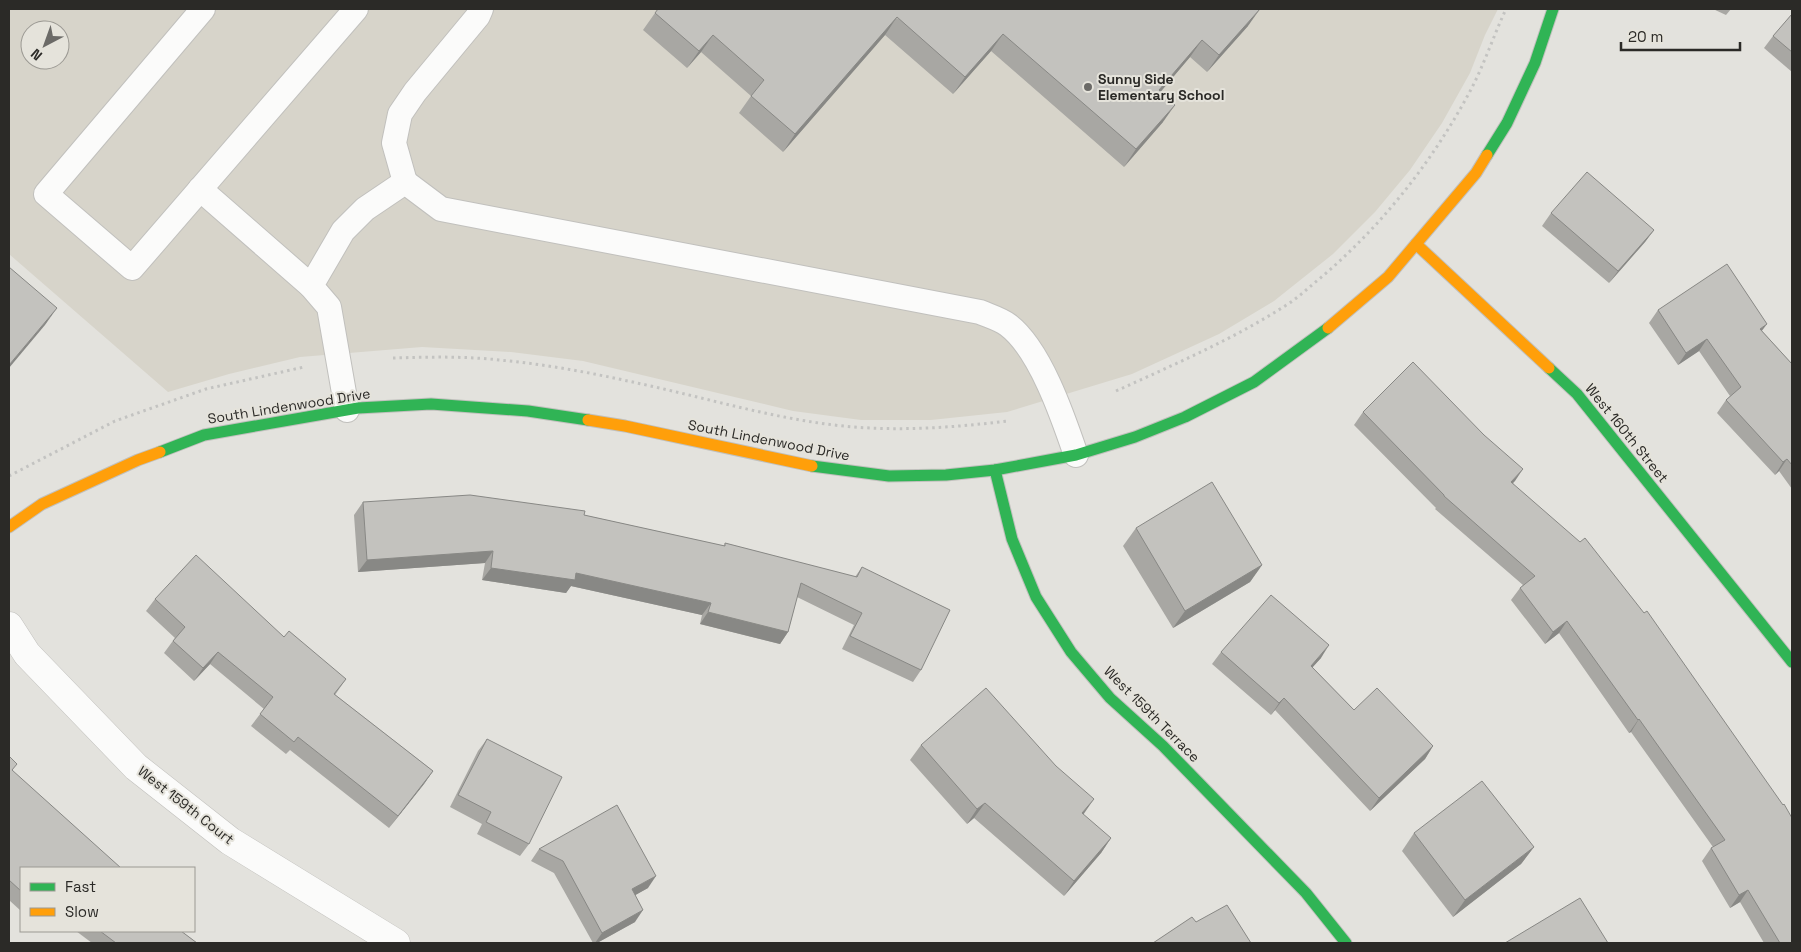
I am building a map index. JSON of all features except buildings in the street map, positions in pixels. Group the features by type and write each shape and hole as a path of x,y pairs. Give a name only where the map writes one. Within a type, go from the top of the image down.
{"street":[{"name":"South Lindenwood Drive","path":"9,527 42,504 138,460 204,435 347,410 431,404 528,411 626,426 816,467 889,476 946,475 996,470 1076,455 1135,437 1185,417 1254,382 1300,350 1351,310 1388,277 1476,173 1507,123 1535,63 1553,9"},
{"name":"West 160th Street","path":"1416,244 1577,394 1792,662"},
{"name":"West 159th Terrace","path":"996,470 1012,539 1036,597 1071,652 1110,698 1163,746 1306,893 1346,943"},
{"name":"West 159th Court","path":"9,626 27,654 136,767 230,841 396,943"}],"lane":[{"path":"204,9 46,194 132,268 356,9"},
{"path":"481,9 478,16 415,92 400,114 394,143 405,182 441,209 980,312 1008,324 1027,344 1056,400 1076,455"},
{"path":"310,286 344,231 364,209 405,182"},
{"path":"200,189 310,286 329,307 347,410"}],"path":[{"path":"1116,390 1193,356 1239,333 1290,302 1334,266 1381,219 1408,187 1437,147 1468,95 1506,9"},
{"path":"393,358 421,357 498,360 554,367 638,383 736,407 834,425 885,429 935,428 1008,421"},
{"path":"9,476 115,421 206,389 304,367"}],"shaded area":[{"path":"9,9 1498,9 1470,73 1442,123 1410,170 1375,212 1333,254 1274,301 1219,334 1132,374 1007,412 931,420 861,420 793,411 583,361 511,352 422,347 300,357 229,374 168,392 9,254"}],"traffic: fast":[{"path":"1487,155 1507,123 1535,63 1553,9"},
{"path":"812,466 889,476 946,475 995,470 1076,455 1135,437 1185,417 1254,382 1328,328"},
{"path":"1549,368 1577,394 1792,662"},
{"path":"160,452 204,435 358,408 431,404 528,411 588,420"},
{"path":"995,470 1012,539 1036,597 1071,652 1110,698 1163,746 1306,893 1346,943"}],"traffic: slow":[{"path":"1328,328 1388,277 1476,173 1487,155"},
{"path":"1416,244 1549,368"},
{"path":"588,420 625,426 812,466"},
{"path":"9,527 42,504 138,460 160,452"}],"place":[{"name":"Sunny Side Elementary School","path":"1088,87"}]}
